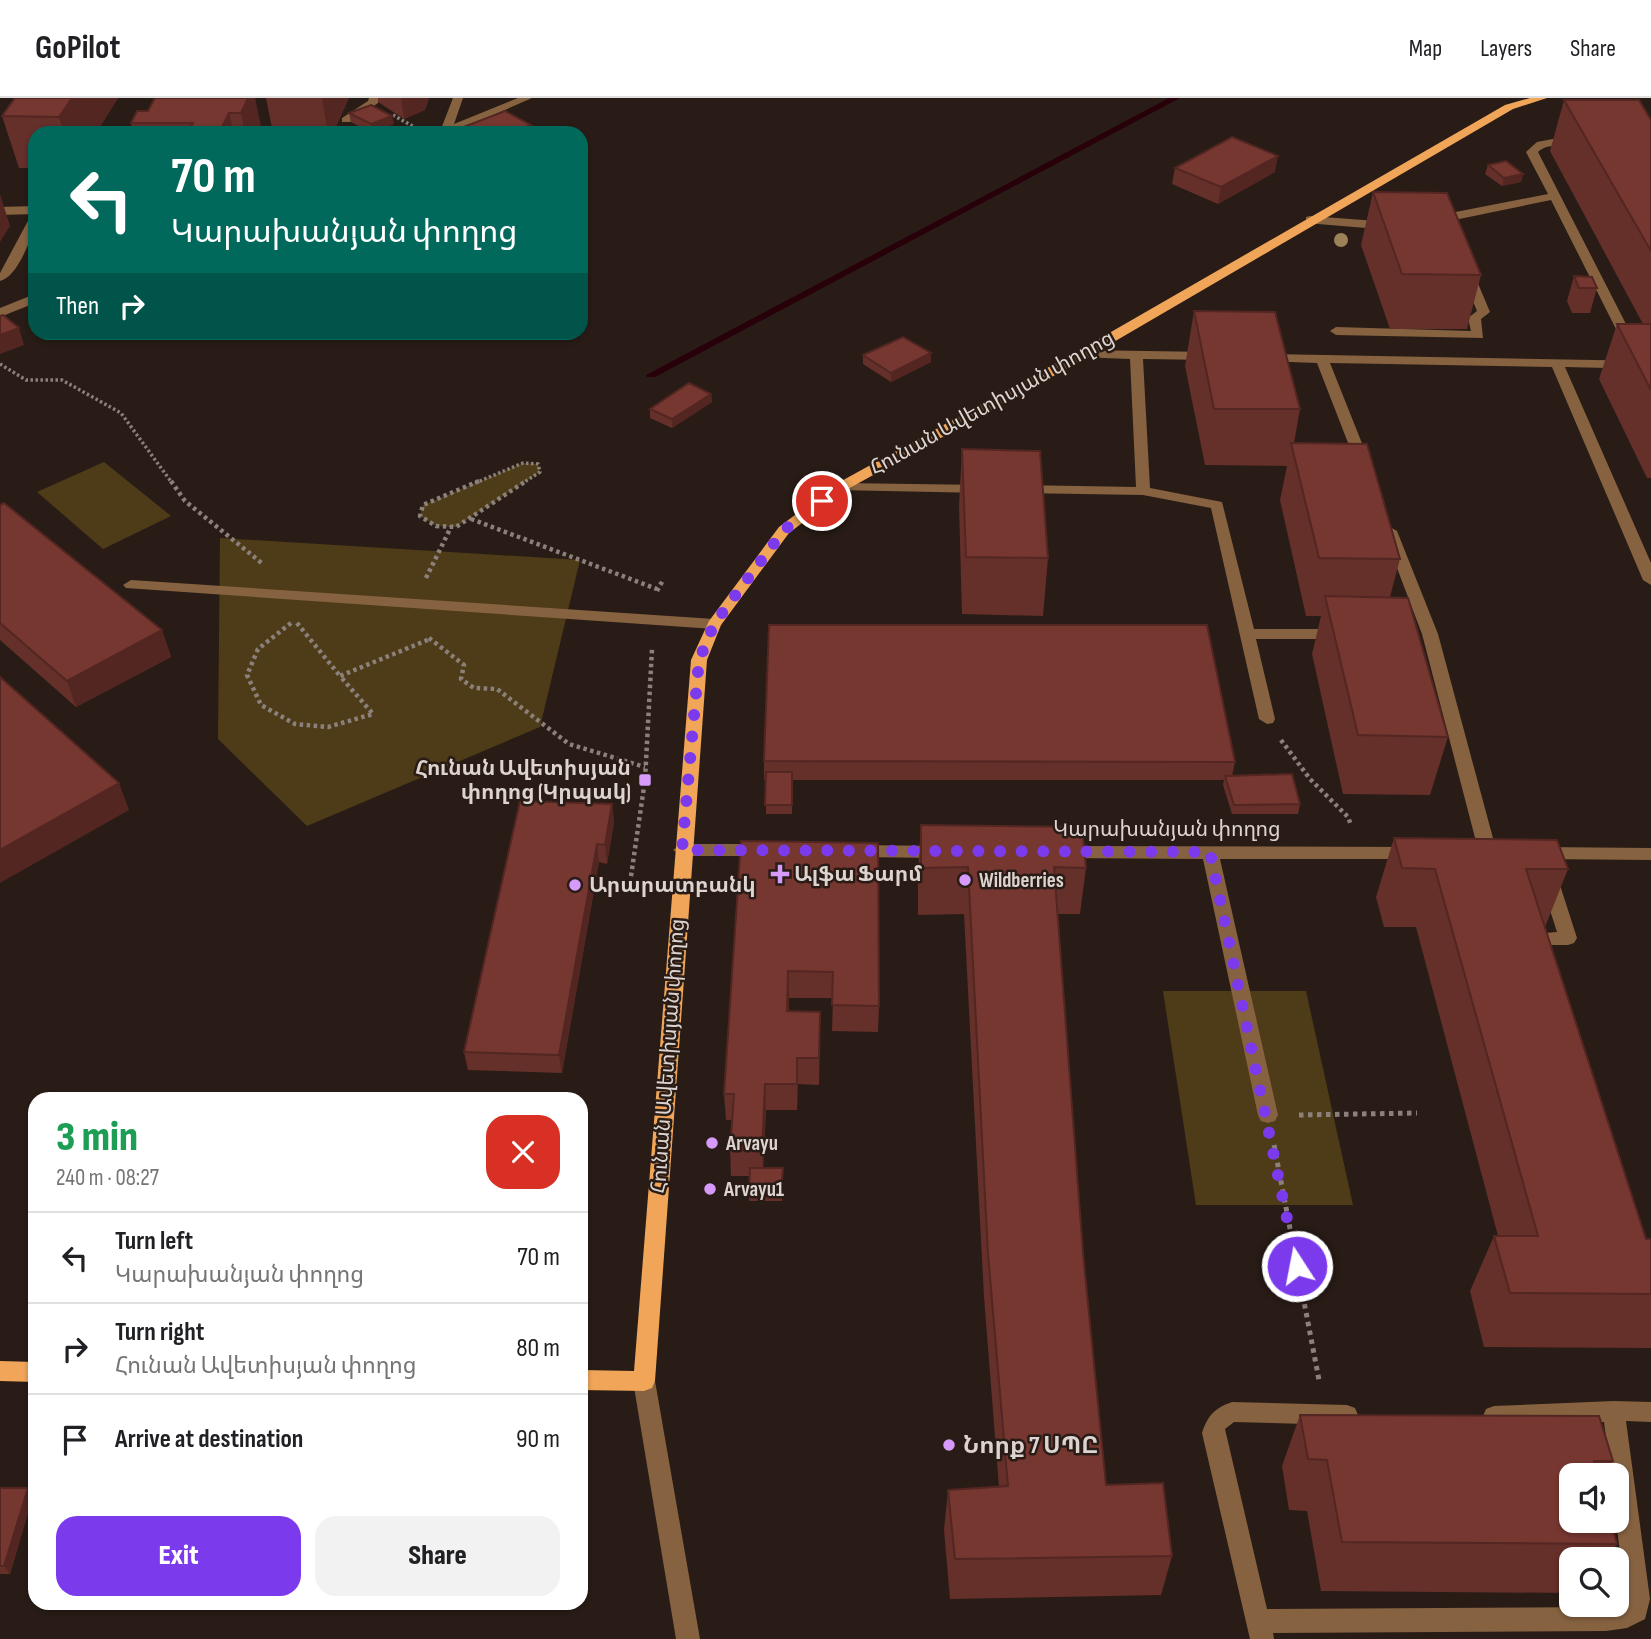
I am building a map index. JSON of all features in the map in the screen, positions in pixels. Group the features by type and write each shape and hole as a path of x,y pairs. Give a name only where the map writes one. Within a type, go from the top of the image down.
{"main road":[{"name":"Հունան Ավետիսյան փողոց","path":"644,1381 682,850 699,660 714,624 784,530 841,487 1083,354 1509,107 1542,98"},
{"path":"0,1371 28,1372"},
{"path":"588,1380 644,1381"}],"street":[{"path":"346,120 373,103 374,98"},
{"path":"446,126 458,98"},
{"path":"459,126 527,98"},
{"path":"1585,142 1546,142 1536,146 1532,152 1621,326 1628,332 1651,335"},
{"path":"1310,220 1447,225 1555,196"},
{"path":"0,211 28,210"},
{"path":"0,277 5,276 28,232"},
{"path":"1336,331 1478,335 1474,318 1484,312 1464,265"},
{"path":"0,313 28,301"},
{"path":"1083,354 1229,357"},
{"path":"1136,355 1143,491"},
{"path":"1255,357 1558,366 1651,365"},
{"path":"1322,359 1371,484"},
{"path":"1558,366 1651,580"},
{"path":"841,487 1143,491 1217,505 1267,719"},
{"path":"1386,521 1423,634 1488,853"},
{"path":"131,585 714,624"},
{"path":"1247,634 1352,634"},
{"path":"682,850 786,851"},
{"path":"837,851 955,852"},
{"name":"Կարախանյան փողոց","path":"1049,852 1437,853"},
{"path":"1210,852 1268,1115"},
{"path":"1534,966 1526,940 1569,938 1533,853 1651,854"},
{"name":"Հունան Ավետիսյան փողոց","path":"644,1381 688,1639"},
{"path":"1364,1416 1232,1412 1221,1417 1216,1423 1213,1433 1259,1630 1606,1619 1627,1616 1637,1611 1638,1599 1614,1411"},
{"path":"1469,1417 1651,1412"}],"path":[{"path":"0,365 26,380 62,380 121,413 185,501 250,557 272,570"},
{"path":"523,463 538,464 540,472 471,518 451,527 436,526 420,516 423,505 523,463"},
{"path":"471,518 657,589"},
{"path":"440,549 451,527"},
{"path":"630,883 646,766 657,589 663,580"},
{"path":"385,602 464,666 461,679 474,688 497,689 569,744 646,766"},
{"path":"295,620 340,676 373,714 328,727 295,724 261,705 247,675 258,649 295,620"},
{"path":"340,676 430,639"},
{"path":"1267,719 1310,779 1348,817 1361,853"},
{"path":"1325,1415 1268,1115 1417,1113"}],"shaded area":[{"path":"104,462 171,516 103,549 37,492"},
{"path":"523,463 538,464 540,472 456,527 436,526 420,516 423,505"},
{"path":"220,538 580,560 540,727 307,826 218,739"},
{"path":"1163,991 1306,991 1353,1205 1196,1205"}],"building":[{"path":"15,98 72,98 59,117 2,116"},
{"path":"155,98 248,98 241,113 229,113 222,126 131,123 137,111 148,111"},
{"path":"1564,100 1639,100 1651,120 1651,251"},
{"path":"371,105 392,116 371,124 349,113"},
{"path":"505,111 531,125 528,126 466,126"},
{"path":"1232,137 1278,156 1221,187 1175,168"},
{"path":"1506,161 1523,174 1504,178 1488,165"},
{"path":"1373,192 1447,193 1481,275 1402,274"},
{"path":"1574,276 1592,277 1597,288 1579,288"},
{"path":"1194,311 1275,312 1300,409 1214,409"},
{"path":"3,315 19,328 0,335 0,316"},
{"path":"1617,324 1651,324 1651,390"},
{"path":"903,337 931,353 891,373 863,355"},
{"path":"689,383 711,394 672,419 650,409"},
{"path":"1291,443 1367,444 1400,559 1319,558"},
{"path":"962,449 1040,451 1048,558 966,557"},
{"path":"4,503 162,630 67,681 0,623 0,505"},
{"path":"1325,596 1408,598 1448,737 1358,735"},
{"path":"769,625 1207,625 1235,762 764,761"},
{"path":"0,677 119,783 0,850"},
{"path":"766,772 792,772 792,805 765,805"},
{"path":"1292,774 1300,804 1234,805 1225,776"},
{"path":"520,801 612,804 605,845 597,844 559,1055 464,1052"},
{"path":"921,825 1082,827 1086,868 1054,867 1083,1253 1106,1485 1163,1483 1172,1556 955,1559 948,1490 1008,1486 988,1254 968,867 921,868"},
{"path":"1394,838 1557,840 1568,869 1526,869 1646,1239 1651,1239 1651,1294 1510,1293 1494,1236 1538,1236 1435,869 1402,868"},
{"path":"741,841 878,843 879,1006 832,1005 833,972 788,971 787,1011 820,1012 819,1058 797,1058 797,1084 765,1084 762,1151 730,1150 734,1094 724,1094"},
{"path":"750,1168 783,1168 781,1192 749,1192"},
{"path":"1300,1415 1599,1416 1613,1461 1559,1463 1559,1533 1614,1533 1617,1544 1342,1542 1327,1460 1308,1459"},
{"path":"0,1488 28,1488 4,1566 0,1566"}],"waterway":[{"path":"651,375 1176,98"}],"place":[{"name":"Հունան Ավետիսյան փողոց (Կրպակ)","path":"645,780"},
{"name":"Ալֆա Ֆարմ","path":"780,874"},
{"name":"Wildberries","path":"965,880"},
{"name":"Արարատբանկ","path":"575,885"},
{"name":"Arvayu","path":"712,1143"},
{"name":"Arvayu1","path":"710,1189"},
{"name":"Նորք 7 ՍՊԸ","path":"949,1445"}],"route":[{"path":"822,501 784,530 714,624 699,660 682,850 1210,852 1268,1115 1297,1266"}]}
